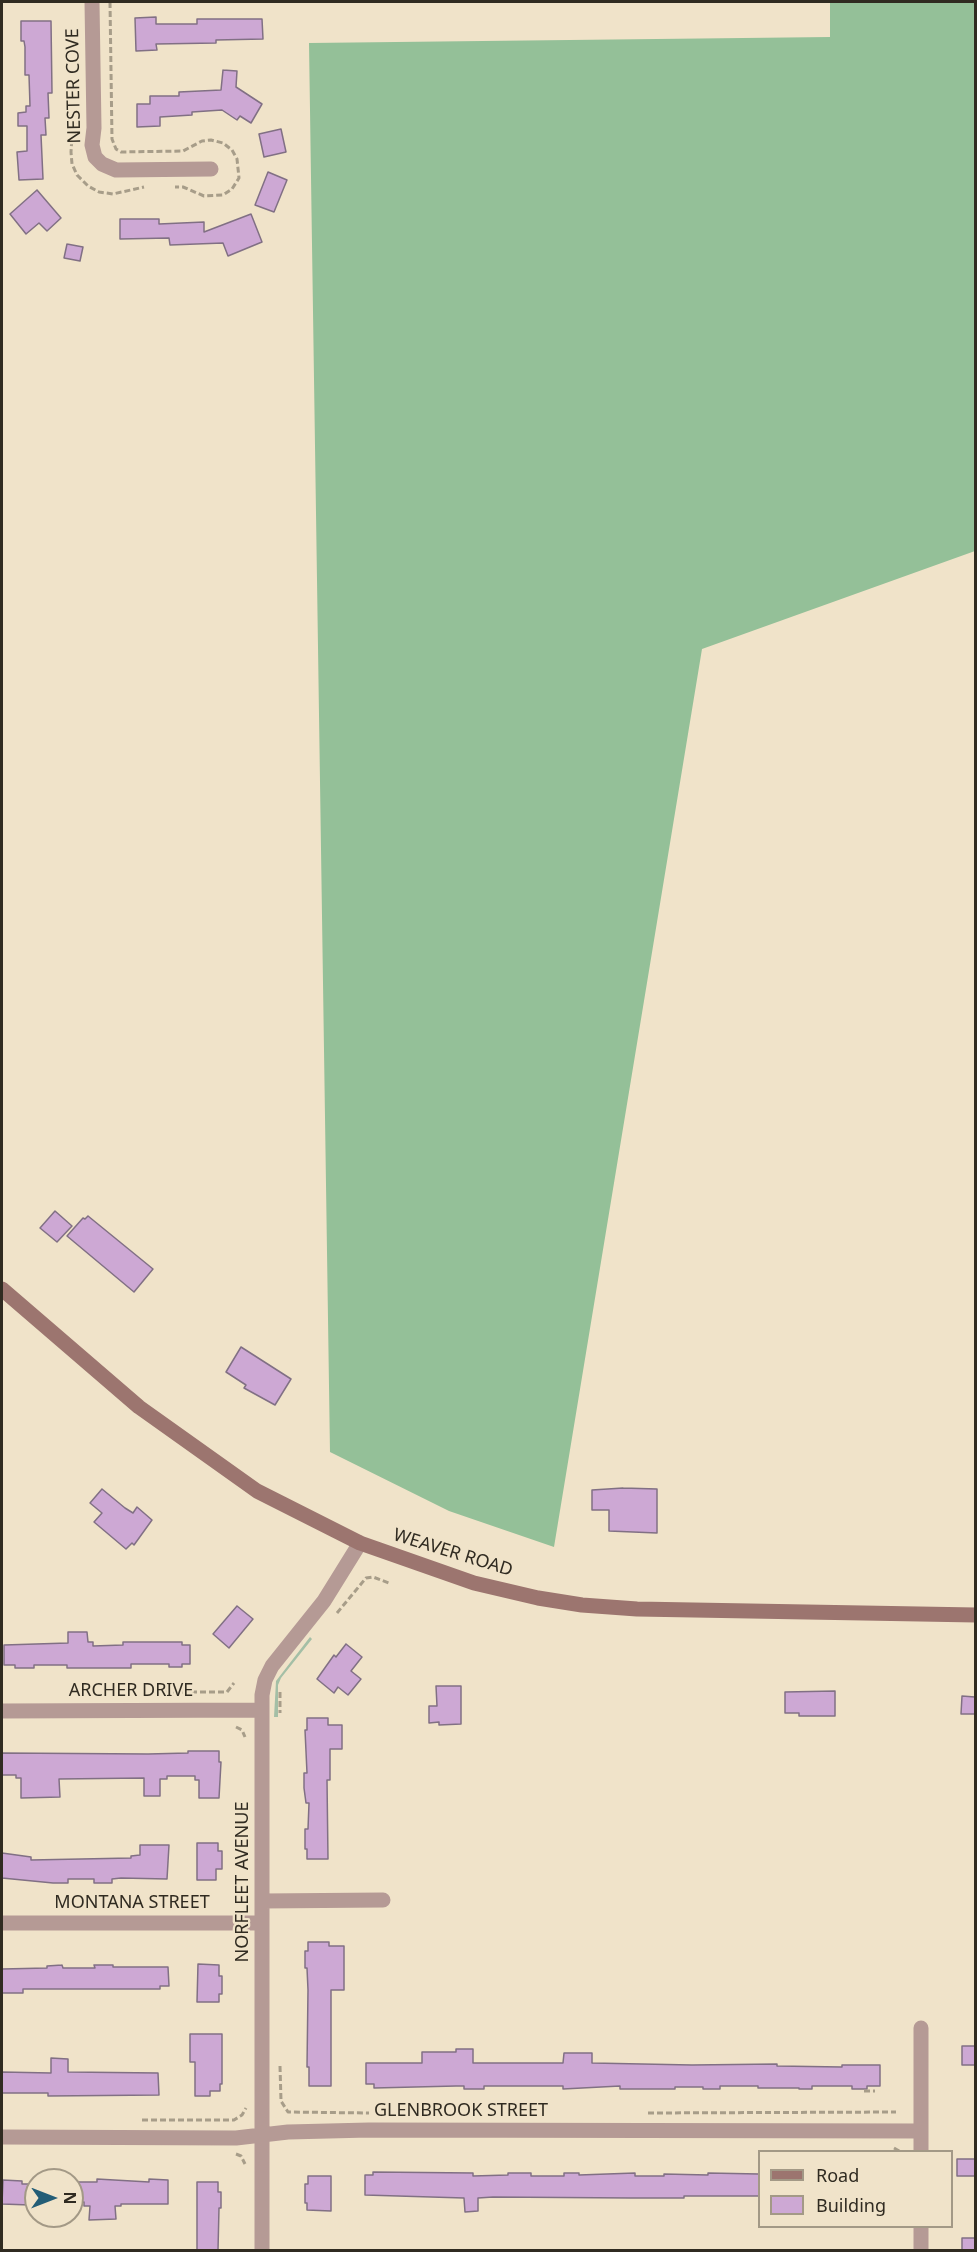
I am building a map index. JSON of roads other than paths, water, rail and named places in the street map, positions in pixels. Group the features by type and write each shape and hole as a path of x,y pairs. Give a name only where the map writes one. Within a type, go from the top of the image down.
{"main road":[{"name":"WEAVER ROAD","path":"2,1289 139,1407 257,1491 360,1544 474,1583 538,1598 582,1605 684,1611 975,1615"}],"street":[{"name":"NESTER COVE","path":"92,2 94,128 92,145 95,157 102,164 116,170 211,169"},
{"name":"NORFLEET AVENUE","path":"262,2250 262,1710 265,1680 272,1666 324,1601 360,1544"},
{"name":"ARCHER DRIVE","path":"2,1711 262,1710"},
{"path":"263,1901 383,1900"},
{"name":"MONTANA STREET","path":"2,1923 262,1923"},
{"path":"921,2028 921,2150"},
{"name":"GLENBROOK STREET","path":"2,2137 236,2138 288,2132 369,2130 921,2131"},
{"path":"921,2228 921,2250"}]}
